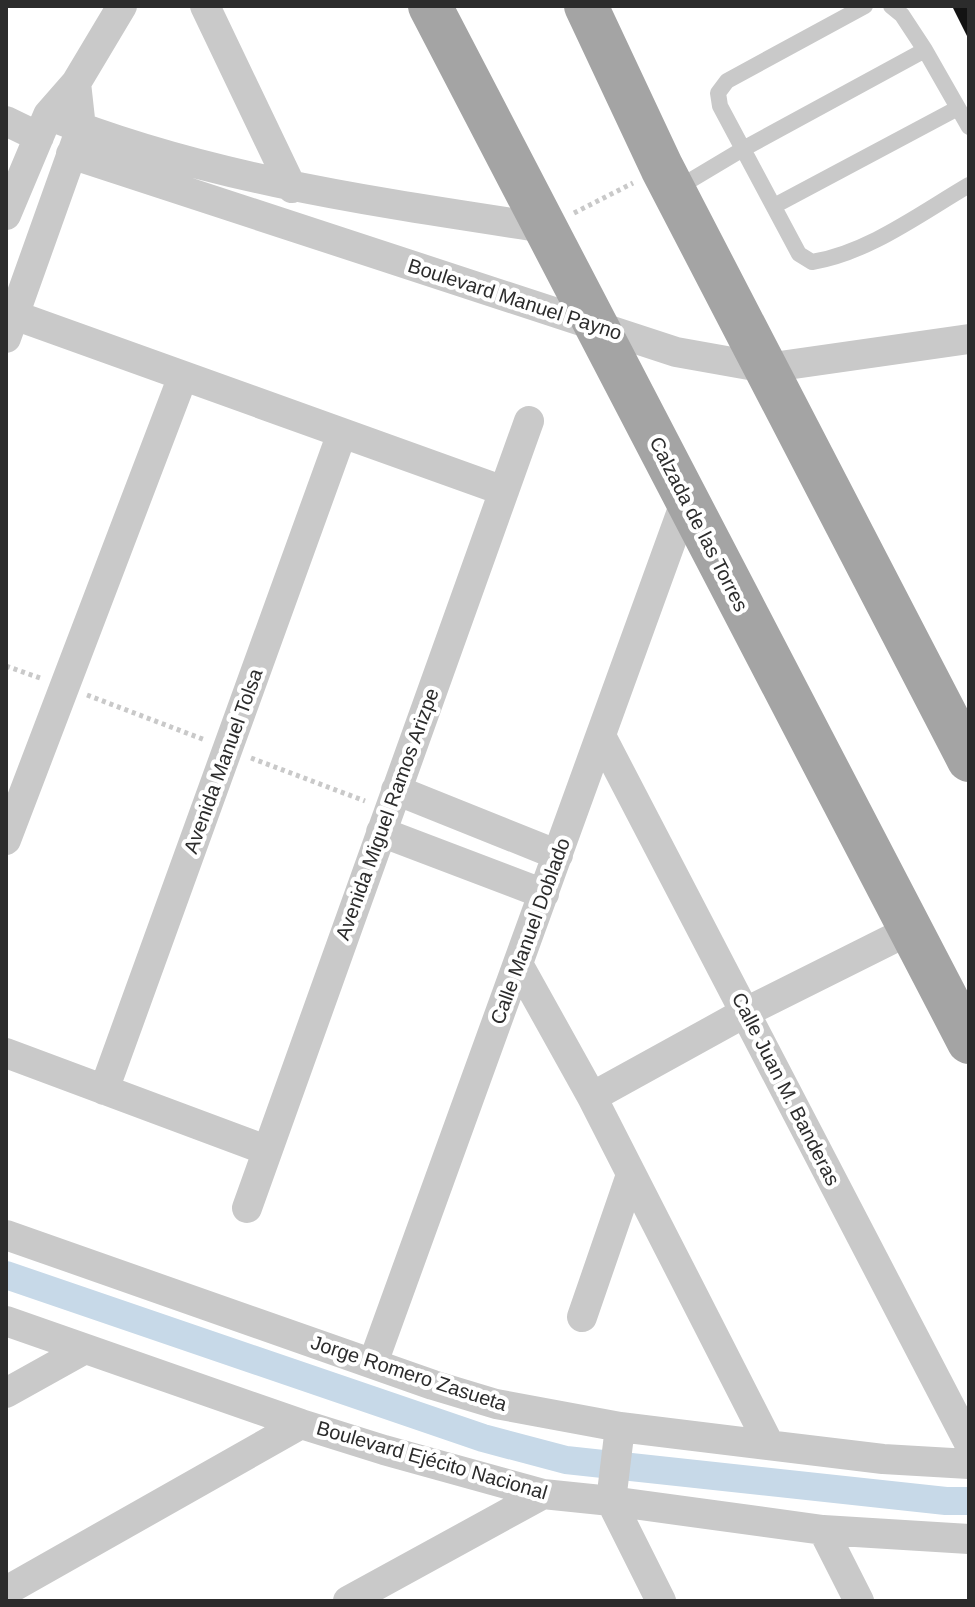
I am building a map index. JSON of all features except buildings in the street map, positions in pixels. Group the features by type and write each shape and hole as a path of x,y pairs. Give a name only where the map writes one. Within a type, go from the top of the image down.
{"main road":[{"name":"Calzada de las Torres","path":"430,6 969,1042"},
{"path":"586,6 668,179 969,760"}],"street":[{"path":"6,215 44,126 76,83 122,6"},
{"path":"205,6 292,188"},
{"path":"76,83 76,141 9,318 183,376 504,491"},
{"name":"Boulevard Manuel Payno","path":"6,121 44,126 76,141 676,352 766,368 969,339"},
{"name":"Boulevard Manuel Payno","path":"76,141 163,156 292,188 545,228"},
{"path":"6,840 183,376"},
{"name":"Avenida Miguel Ramos Arizpe","path":"247,1208 529,421"},
{"name":"Avenida Manuel Tolsa","path":"104,1090 342,433"},
{"name":"Calle Manuel Doblado","path":"373,1363 686,500"},
{"name":"Calle Juan M. Banderas","path":"601,736 969,1443"},
{"path":"388,811 558,855"},
{"path":"388,811 544,894"},
{"path":"592,1097 746,1012 910,930"},
{"path":"518,964 592,1097 769,1444"},
{"path":"6,1053 266,1150"},
{"path":"582,1317 631,1175"},
{"name":"Jorge Romero Zasueta","path":"6,1235 496,1404 620,1436 769,1444 883,1459 969,1464"},
{"name":"Boulevard Ejécito Nacional","path":"6,1321 301,1424 543,1494 612,1495 823,1530 969,1539"},
{"path":"6,1393 85,1349"},
{"path":"6,1591 301,1424"},
{"path":"620,1436 612,1495 661,1601"},
{"path":"348,1601 543,1494"},
{"path":"823,1530 859,1601"}],"lane":[{"path":"865,6 721,86 720,106 799,254 812,262 828,259 888,233 969,185"},
{"path":"891,6 902,15 925,50 969,127"},
{"path":"668,179 743,149 925,50"},
{"path":"774,206 958,108"}],"path":[{"path":"545,228 668,179"},
{"path":"6,666 388,811"}],"waterway":[{"path":"6,1275 483,1438 566,1460 969,1501"}]}
